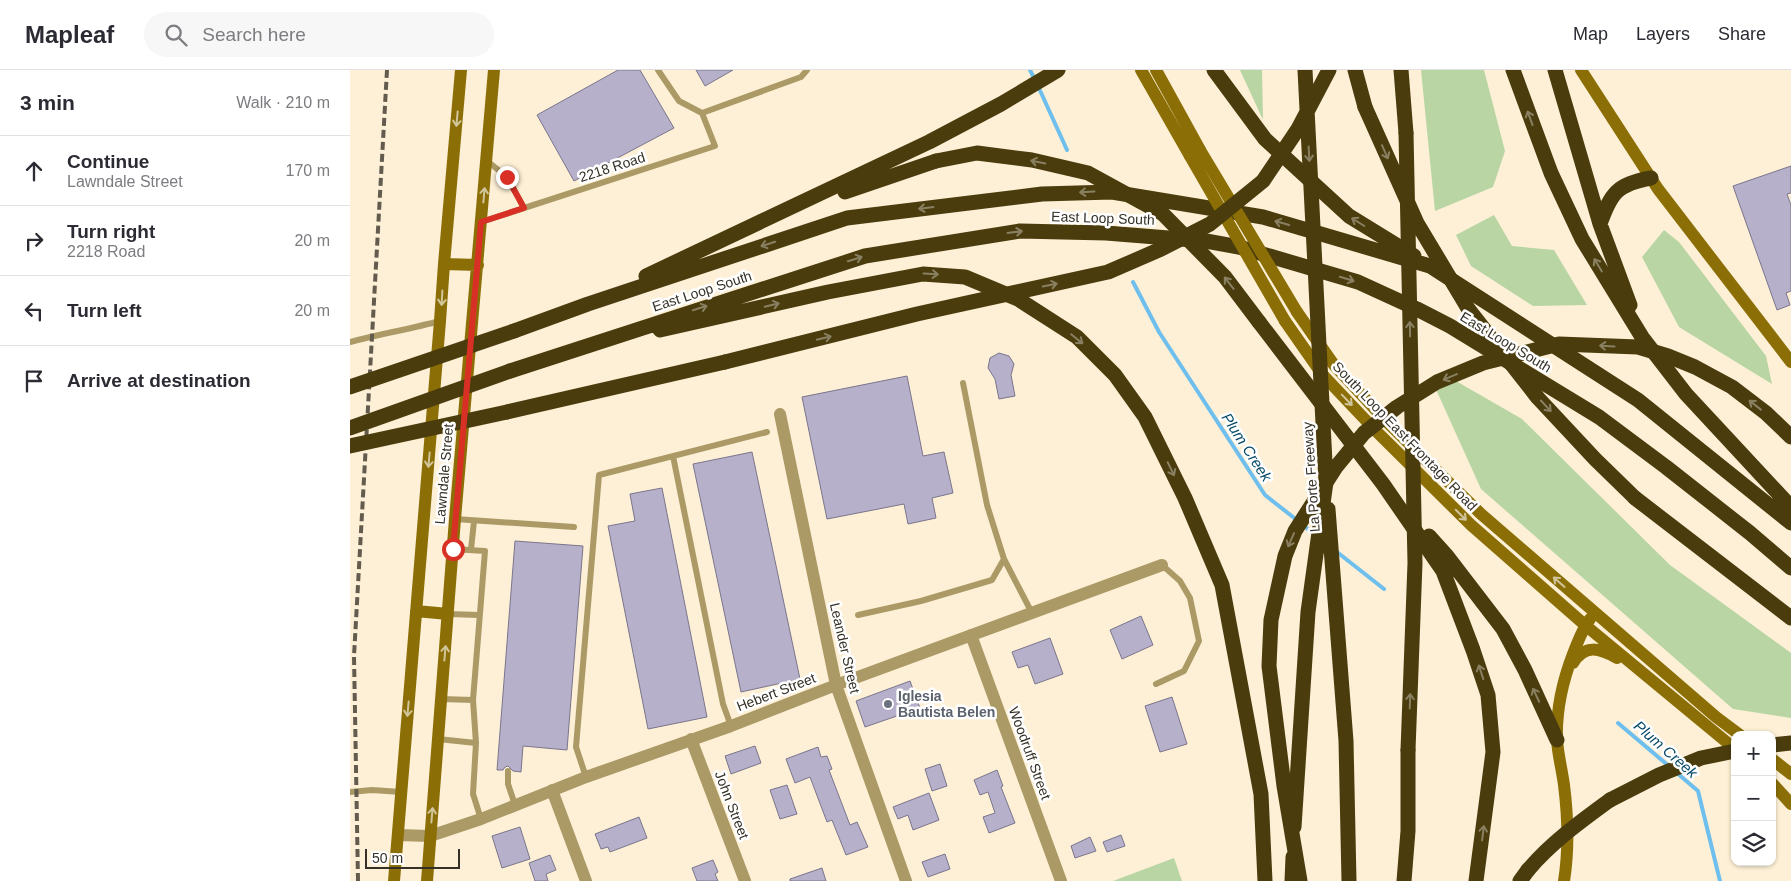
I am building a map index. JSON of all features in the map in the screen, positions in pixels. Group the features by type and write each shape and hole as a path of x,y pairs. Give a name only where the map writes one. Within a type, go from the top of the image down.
{"highway":[{"path":"588,304 929,142 1002,104 1058,70"},
{"path":"1214,70 1265,140 1349,216 1430,266"},
{"name":"La Porte Freeway","path":"1305,70 1326,482 1346,741 1350,881"},
{"path":"350,446 725,362 917,314 1108,272 1161,249 1210,224 1263,181 1298,129 1329,70"},
{"path":"1355,70 1366,107 1417,223 1469,310 1538,398 1594,460 1635,498 1791,618"},
{"path":"1401,70 1406,134 1415,563 1408,750 1408,831 1404,881"},
{"path":"1513,70 1550,173 1578,231 1642,336 1686,394 1791,507"},
{"path":"1556,70 1600,224 1642,336"},
{"path":"775,216 936,161 977,153 1032,160 1088,173 1163,214 1225,278 1383,484 1443,571 1488,695 1493,752 1476,881"},
{"path":"1600,224 1616,191 1626,185 1651,178"},
{"name":"East Loop South","path":"350,387 588,304 847,218 1042,194 1112,192 1263,217 1430,266 1638,400 1791,523"},
{"name":"East Loop South","path":"350,428 571,351 865,256 1020,231 1106,232 1206,240 1240,247 1358,282 1450,326 1599,417 1674,473 1791,568"},
{"path":"571,351 828,292 923,274 965,277 1018,299 1077,338 1115,375 1145,418 1185,498 1222,585 1261,794 1266,881"},
{"path":"1300,881 1284,786 1269,666 1271,620 1285,556 1296,531 1336,467 1364,434 1398,406 1437,382 1483,363 1560,344 1638,347 1668,356 1732,387 1766,413 1791,437"},
{"path":"1292,881 1308,612 1326,482"},
{"path":"1383,484 1447,556 1503,629 1525,670 1557,740"},
{"path":"1776,745 1791,744"},
{"path":"1524,876 1542,854 1562,835 1610,800 1659,775 1701,758 1731,751"},
{"path":"1408,831 1415,881"}],"main road":[{"name":"Lawndale Street","path":"394,881 461,70"},
{"name":"Lawndale Street","path":"427,881 455,519 494,70"},
{"name":"South Loop East Frontage Road","path":"1141,70 1296,312 1334,365 1385,420 1480,514 1595,614 1735,731"},
{"name":"South Loop East Frontage Road","path":"1156,70 1195,153 1285,320 1322,374 1375,430 1471,525 1731,747"},
{"path":"1581,70 1651,178 1725,278 1791,362"},
{"path":"444,264 478,265"},
{"path":"416,611 448,614"},
{"path":"1564,881 1567,839 1564,787 1557,740 1559,708 1564,676 1586,625 1595,614"},
{"path":"1564,676 1578,654 1592,649 1605,651 1643,673"},
{"path":"1776,762 1791,774"},
{"path":"1776,787 1791,804"}],"street":[{"name":"Leander Street","path":"780,414 836,685 906,881"},
{"name":"Hebert Street","path":"398,835 430,836 481,818 586,777 731,726 836,685 1162,565"},
{"name":"Woodruff Street","path":"971,635 1061,881"},
{"name":"John Street","path":"691,739 745,881"},
{"path":"552,790 586,881"}],"lane":[{"path":"658,70 679,100 702,113 801,77 807,70"},
{"name":"2218 Road","path":"481,222 716,146 702,113"},
{"path":"486,160 512,182 524,208"},
{"path":"350,342 440,321"},
{"path":"963,383 987,505 1004,559 1032,614"},
{"path":"586,777 576,747 599,475 767,432"},
{"path":"673,456 723,704 731,726"},
{"path":"455,519 574,527"},
{"path":"471,550 474,521"},
{"path":"453,549 485,551 473,700 476,743 473,794 481,818"},
{"path":"858,615 921,601 992,580 1004,559"},
{"path":"1156,684 1184,670 1199,641 1190,598 1180,581 1162,565"},
{"path":"448,614 479,615"},
{"path":"441,698 473,700"},
{"path":"438,739 476,743"},
{"path":"508,770 508,784 515,805"},
{"path":"350,792 372,790 401,792"}],"green space":[{"path":"1240,70 1262,70 1263,120"},
{"path":"1421,70 1484,70 1505,151 1493,187 1435,211"},
{"path":"1494,215 1512,246 1554,250 1587,305 1533,306 1471,266 1456,235"},
{"path":"1664,230 1679,242 1766,356 1772,384 1679,327 1642,257"},
{"path":"1456,381 1522,419 1670,565 1791,653 1791,718 1733,709 1481,489 1434,385"},
{"path":"1174,858 1182,881 1113,881"}],"building":[{"path":"618,70 640,70 674,128 574,181 537,115"},
{"path":"696,70 733,70 705,86"},
{"path":"1791,166 1791,193 1787,194 1791,205 1791,291 1786,293 1790,305 1777,310 1733,186"},
{"path":"999,353 1009,356 1014,364 1011,375 1015,396 999,399 995,379 988,368 990,358"},
{"path":"907,376 923,456 944,452 953,493 932,498 936,518 908,524 904,504 827,519 802,397"},
{"path":"752,452 800,679 741,692 693,464"},
{"path":"662,488 707,717 648,729 608,526 635,521 630,494"},
{"path":"515,541 583,546 567,750 523,746 521,772 513,771 508,766 503,770 497,770"},
{"path":"1141,616 1153,645 1122,659 1110,630"},
{"path":"1050,638 1063,674 1035,684 1028,665 1018,668 1012,652"},
{"name":"Iglesia Bautista Belen","path":"910,681 920,708 865,727 856,701"},
{"path":"1172,697 1187,744 1160,752 1145,706"},
{"path":"755,746 761,763 731,774 725,756"},
{"path":"818,747 821,757 827,756 832,769 829,770 850,825 857,822 868,847 846,855 832,820 827,822 810,777 795,783 786,759"},
{"path":"940,764 947,786 932,791 925,769"},
{"path":"997,770 1003,786 1001,787 1015,823 989,833 983,817 995,813 988,792 980,795 974,780"},
{"path":"787,785 797,814 780,819 770,790"},
{"path":"929,793 939,820 913,830 908,815 898,819 893,807"},
{"path":"639,817 647,838 610,852 608,847 601,849 595,834"},
{"path":"520,827 530,859 502,868 492,836"},
{"path":"1121,835 1125,846 1107,852 1103,842"},
{"path":"1090,837 1096,851 1075,858 1071,846"},
{"path":"945,854 950,869 928,877 922,862"},
{"path":"550,855 556,870 546,874 548,881 535,881 529,863"},
{"path":"713,860 718,872 715,874 718,881 697,881 692,868"},
{"path":"822,868 826,881 790,881 790,879"}],"waterway":[{"name":"Plum Creek","path":"1030,70 1035,80"},
{"name":"Plum Creek","path":"1038,86 1067,150"},
{"name":"Plum Creek","path":"1133,282 1159,332 1265,495 1298,521"},
{"name":"Plum Creek","path":"1303,525 1315,535"},
{"name":"Plum Creek","path":"1337,552 1384,589"},
{"name":"Plum Creek","path":"1618,723 1670,767"},
{"name":"Plum Creek","path":"1677,773 1698,791 1720,881"}],"railway":[{"path":"358,881 354,656 387,70"}],"place":[{"name":"Iglesia Bautista Belen","path":"888,704"}],"route":[{"path":"453,549 481,222 524,208 512,182 507,177"}]}
